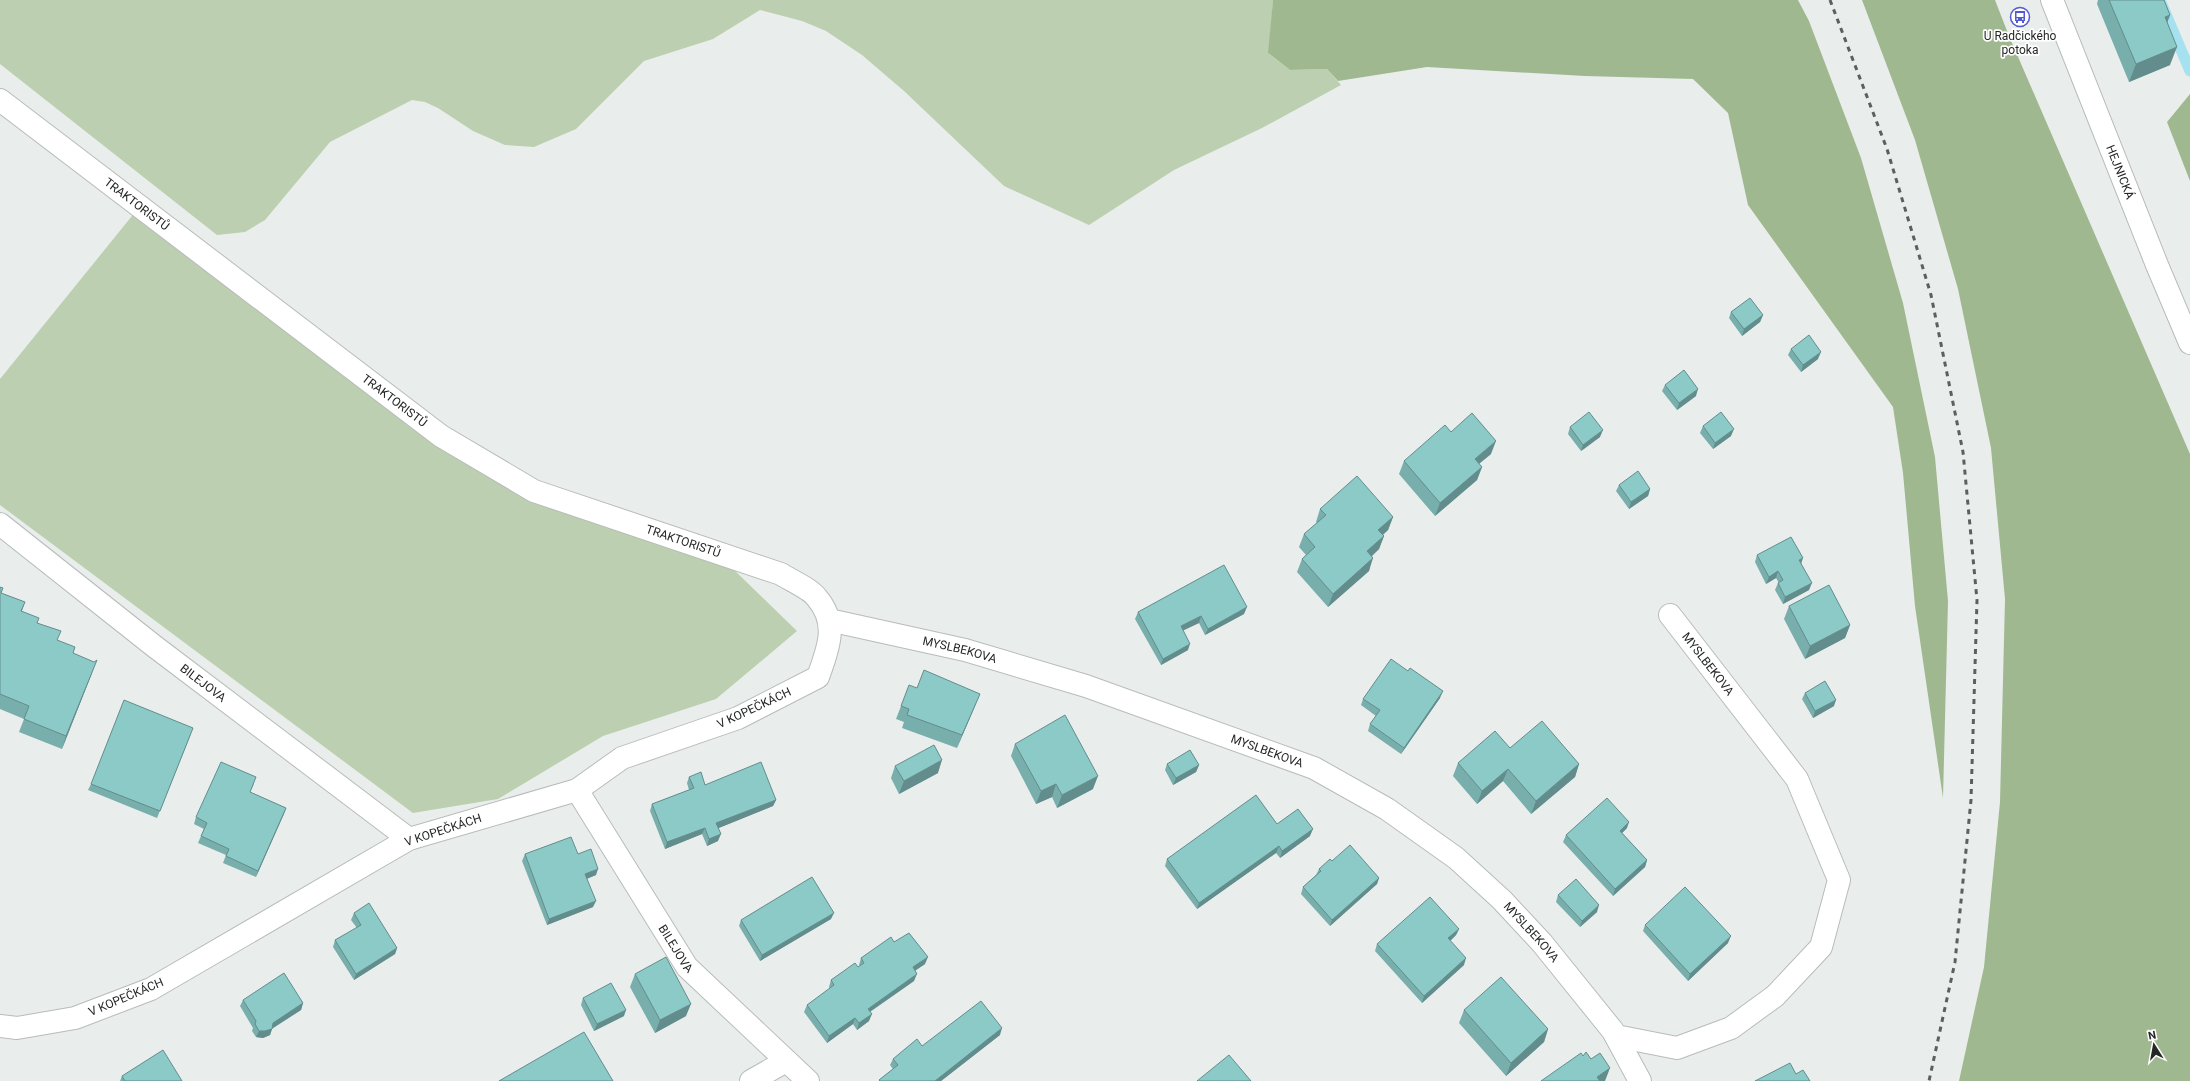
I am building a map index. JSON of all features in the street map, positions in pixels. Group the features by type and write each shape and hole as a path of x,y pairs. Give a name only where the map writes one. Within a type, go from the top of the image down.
{"street":[{"name":"HEJNICKÁ","path":"2052,0 2157,265 2190,343"},
{"name":"TRAKTORISTŮ","path":"0,100 441,436 534,491 781,574 817,597 829,620"},
{"name":"BILEJOVA","path":"0,524 154,646 409,838"},
{"name":"MYSLBEKOVA","path":"1616,1036 1677,1048 1731,1028 1775,996 1821,947 1839,880 1797,779 1670,615"},
{"name":"V KOPEČKÁCH","path":"0,1026 17,1028 76,1018 151,989 409,838 577,790 622,758 738,718 818,677 831,642 829,620"},
{"name":"MYSLBEKOVA","path":"829,620 965,650 1086,686 1314,768 1388,809 1456,858 1502,900 1542,942 1616,1036 1640,1081"},
{"name":"BILEJOVA","path":"577,790 687,967 808,1081"},
{"path":"751,1081 786,1061"}],"green space":[{"path":"0,0 1273,0 1269,54 1290,70 1327,69 1341,85 1262,128 1174,170 1089,225 1004,186 904,91 862,55 826,31 802,21 760,10 713,39 644,61 576,129 534,147 505,145 473,131 438,108 425,102 412,100 330,142 265,220 245,232 217,235 0,64"},
{"path":"1273,0 1798,0 1809,21 1861,158 1903,303 1935,457 1948,601 1943,798 1915,606 1903,473 1893,407 1748,205 1728,113 1693,79 1585,76 1427,67 1338,81 1327,69 1290,70 1268,53"},
{"path":"1862,0 1995,0 2009,36 2190,454 2190,1081 1959,1081 1984,967 2000,802 2005,599 1991,448 1958,289 1915,140"},
{"path":"2190,94 2190,181 2167,122"},
{"path":"140,206 538,503 730,566 797,631 716,699 603,736 498,799 413,813 0,505 0,379"}],"building":[{"path":"2109,0 2164,0 2170,15 2165,17 2177,47 2136,64"},
{"path":"1750,298 1763,315 1744,329 1731,312"},
{"path":"1809,335 1821,352 1803,365 1791,349"},
{"path":"1684,370 1698,389 1679,403 1665,385"},
{"path":"1589,412 1603,430 1583,445 1570,427"},
{"path":"1721,412 1734,429 1715,443 1703,426"},
{"path":"1472,413 1496,441 1475,459 1482,467 1440,503 1404,461 1445,425 1451,432"},
{"path":"1638,471 1650,489 1631,502 1619,485"},
{"path":"1357,476 1393,517 1378,530 1384,536 1367,551 1373,558 1333,594 1302,559 1315,547 1304,534 1326,515 1320,509"},
{"path":"1791,537 1803,558 1799,560 1812,583 1785,597 1778,583 1783,580 1778,571 1769,577 1757,555"},
{"path":"1224,565 1247,607 1208,629 1201,616 1181,626 1190,644 1163,659 1138,612"},
{"path":"1829,585 1850,625 1810,646 1789,606"},
{"path":"0,587 3,588 1,593 25,602 21,611 39,618 37,623 61,631 57,640 75,647 73,653 94,662 97,660 66,736 24,719 29,706 0,694"},
{"path":"1391,659 1408,671 1410,668 1443,691 1404,748 1370,724 1380,710 1363,699"},
{"path":"924,670 980,694 962,735 907,715 909,709 901,706 909,685 917,688"},
{"path":"1825,681 1836,700 1815,711 1805,693"},
{"path":"124,700 193,728 160,811 91,784"},
{"path":"1065,715 1098,776 1062,795 1056,784 1041,791 1015,744"},
{"path":"1542,721 1579,764 1536,801 1508,769 1482,791 1458,763 1495,731 1510,748"},
{"path":"934,745 942,760 904,781 895,766"},
{"path":"1190,750 1199,765 1176,778 1167,764"},
{"path":"221,762 256,777 250,792 286,808 258,871 226,856 229,849 201,836 207,823 196,817"},
{"path":"761,762 776,800 716,823 721,834 709,839 705,828 667,842 652,804 694,788 689,777 701,772 705,785"},
{"path":"1256,795 1277,824 1298,809 1313,829 1282,851 1279,846 1199,903 1167,859"},
{"path":"1607,798 1629,822 1620,831 1647,860 1615,889 1566,835"},
{"path":"571,837 578,854 591,849 598,869 585,874 596,901 549,919 525,854"},
{"path":"1350,845 1379,878 1332,920 1303,887 1321,871 1319,869 1330,859 1332,861"},
{"path":"812,877 834,913 762,955 741,920"},
{"path":"1576,879 1599,905 1582,921 1558,895"},
{"path":"1685,887 1731,936 1690,974 1645,925"},
{"path":"1430,897 1459,929 1448,938 1466,958 1424,996 1377,944"},
{"path":"369,903 397,948 356,974 335,940 361,925 354,913"},
{"path":"909,933 928,957 913,967 917,974 868,1009 872,1014 859,1023 855,1018 829,1036 807,1005 834,985 831,980 855,963 858,967 864,963 861,958 891,937 894,942"},
{"path":"666,957 691,1004 660,1020 635,974"},
{"path":"284,973 303,1003 273,1023 272,1029 259,1031 255,1024 256,1021 243,1000"},
{"path":"1501,977 1548,1029 1511,1063 1464,1010"},
{"path":"611,983 626,1010 597,1024 583,998"},
{"path":"981,1001 1002,1028 935,1081 879,1080 898,1065 893,1059 917,1039 922,1046"},
{"path":"584,1032 613,1081 499,1081"},
{"path":"163,1050 182,1081 125,1081 122,1076"},
{"path":"1586,1052 1591,1059 1600,1053 1610,1068 1597,1077 1600,1081 1541,1081 1581,1053 1583,1056"},
{"path":"1229,1055 1251,1081 1197,1081"},
{"path":"1790,1063 1796,1074 1803,1070 1810,1081 1755,1081"}],"waterway":[{"path":"2160,0 2190,71"}],"railway":[{"path":"1830,0 1887,149 1931,295 1963,452 1977,600 1971,800 1955,962 1929,1081"}],"place":[{"name":"U Radčického potoka","path":"2020,17"}]}
